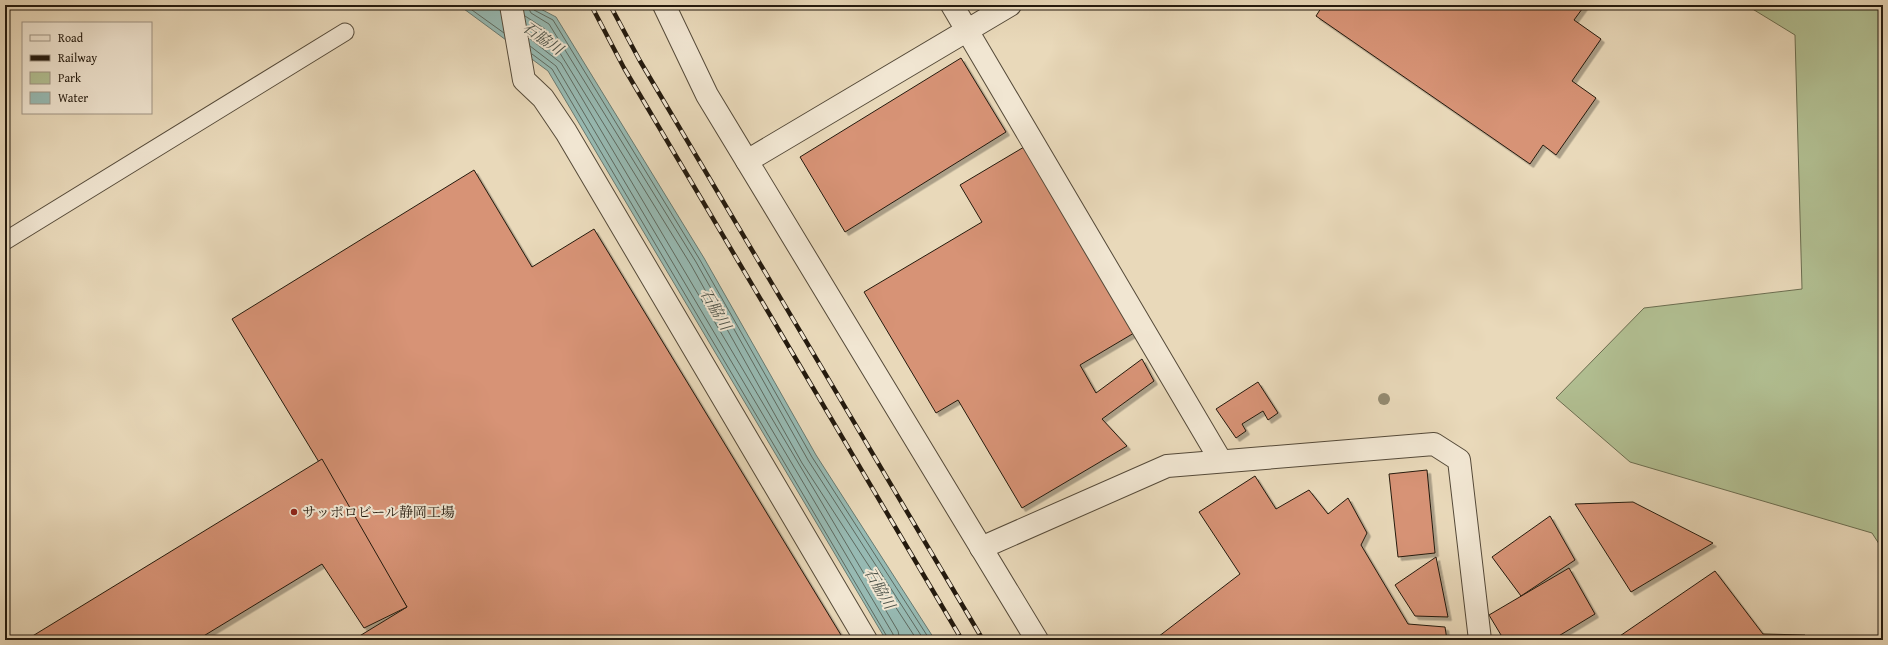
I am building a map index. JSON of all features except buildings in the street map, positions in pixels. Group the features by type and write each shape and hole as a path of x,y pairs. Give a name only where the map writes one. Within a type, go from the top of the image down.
{"street":[{"path":"511,5 524,80 543,98 566,132 866,640"},
{"path":"664,5 707,95 1037,640"},
{"path":"952,5 1221,461"},
{"path":"747,162 1010,5"},
{"path":"981,548 1167,466 1434,444 1459,460 1480,640"}],"lane":[{"path":"5,241 345,32"}],"green space":[{"path":"1746,5 1883,5 1883,550 1872,533 1630,462 1556,398 1644,308 1802,289 1795,35"}],"water":[{"name":"石脇川","path":"456,5 533,5 556,17 704,258 816,455 935,640 886,640 548,71 464,9"}],"railway":[{"path":"591,5 624,68 962,640"},
{"path":"610,5 640,61 983,640"}],"place":[{"name":"サッポロビール静岡工場","path":"294,512"}]}
